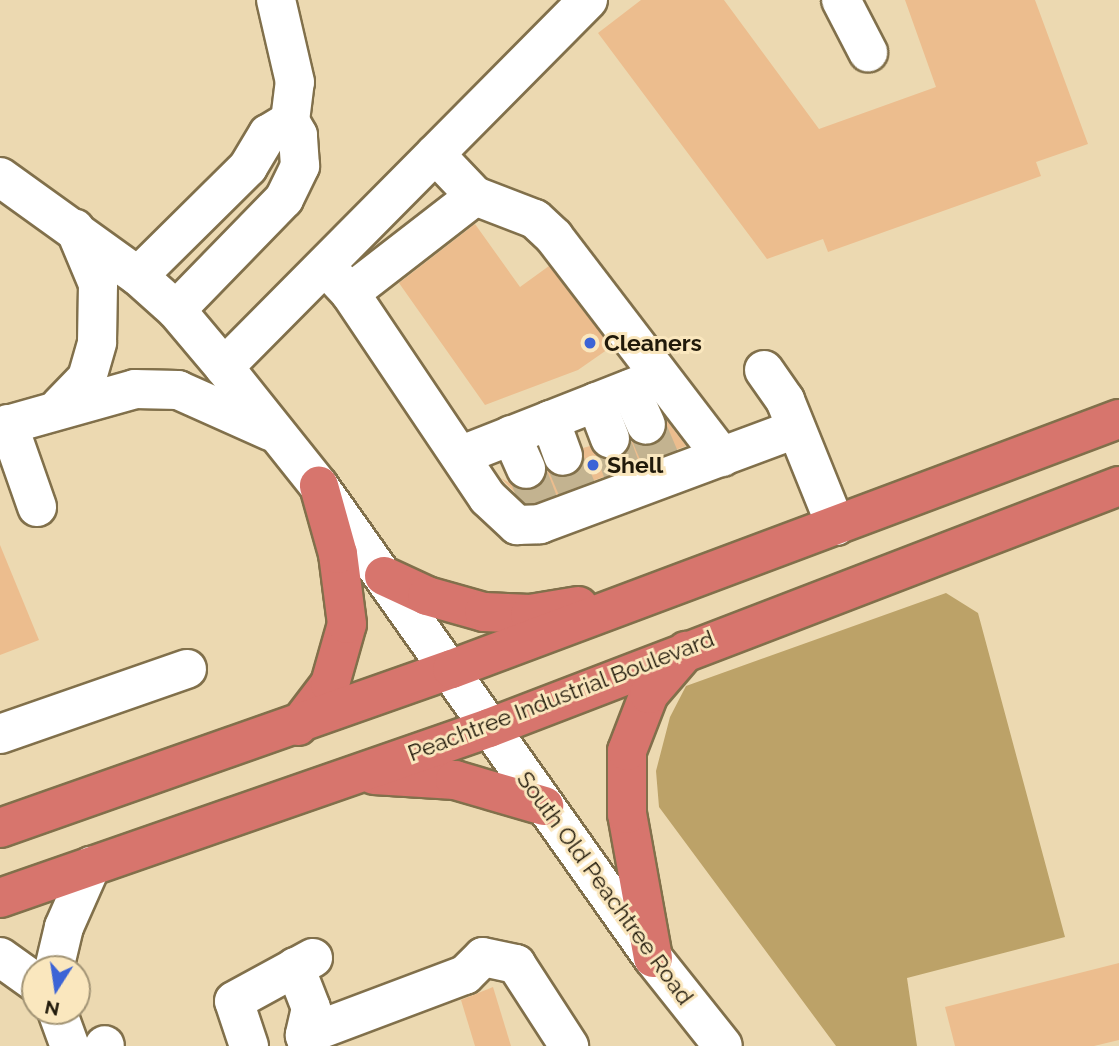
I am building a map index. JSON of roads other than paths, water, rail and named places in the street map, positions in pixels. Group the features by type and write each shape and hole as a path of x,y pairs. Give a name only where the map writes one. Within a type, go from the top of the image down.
{"highway":[{"path":"0,828 298,726 1119,419"},
{"path":"298,726 330,684 346,624 338,554 319,486"},
{"name":"Peachtree Industrial Boulevard","path":"0,898 489,728 689,648 1119,486"},
{"path":"384,576 427,596 484,612 530,614 639,600"},
{"path":"653,958 627,814 627,751 649,694 689,648"},
{"path":"334,782 379,775 455,780 544,806"}],"street":[{"path":"177,310 284,199 300,166 298,135 290,121 295,82 276,0"},
{"path":"224,367 588,0"},
{"path":"841,0 868,52"},
{"path":"138,276 248,167 268,134 290,121"},
{"path":"435,154 475,196 535,219 554,237 646,425"},
{"name":"South Old Peachtree Road","path":"0,177 74,227 177,310 319,486 452,669 489,728 653,958 723,1046"},
{"path":"350,293 475,196"},
{"path":"60,406 87,378 97,342 97,284 74,227"},
{"path":"325,266 350,293 462,455 488,498 517,525 664,469 739,450 796,429"},
{"path":"764,370 796,429 836,526"},
{"path":"37,507 4,426 60,406 135,389 178,390 278,435"},
{"path":"462,455 518,452 550,420 629,389"},
{"path":"610,439 629,389"},
{"path":"629,389 739,450"},
{"path":"550,420 563,456"},
{"path":"0,734 187,669"},
{"path":"57,955 64,927 91,866"},
{"path":"0,957 21,972"},
{"path":"249,1046 234,1001 304,962 308,1030 465,975 483,957 516,964 569,1046"},
{"path":"62,1025 70,1046"}],"tunnel":[{"path":"646,425 661,461"},
{"path":"610,438 623,474"},
{"path":"563,456 578,491"},
{"path":"526,469 540,506"}],"place":[{"name":"Cleaners","path":"590,343"},
{"name":"Shell","path":"593,465"}]}
